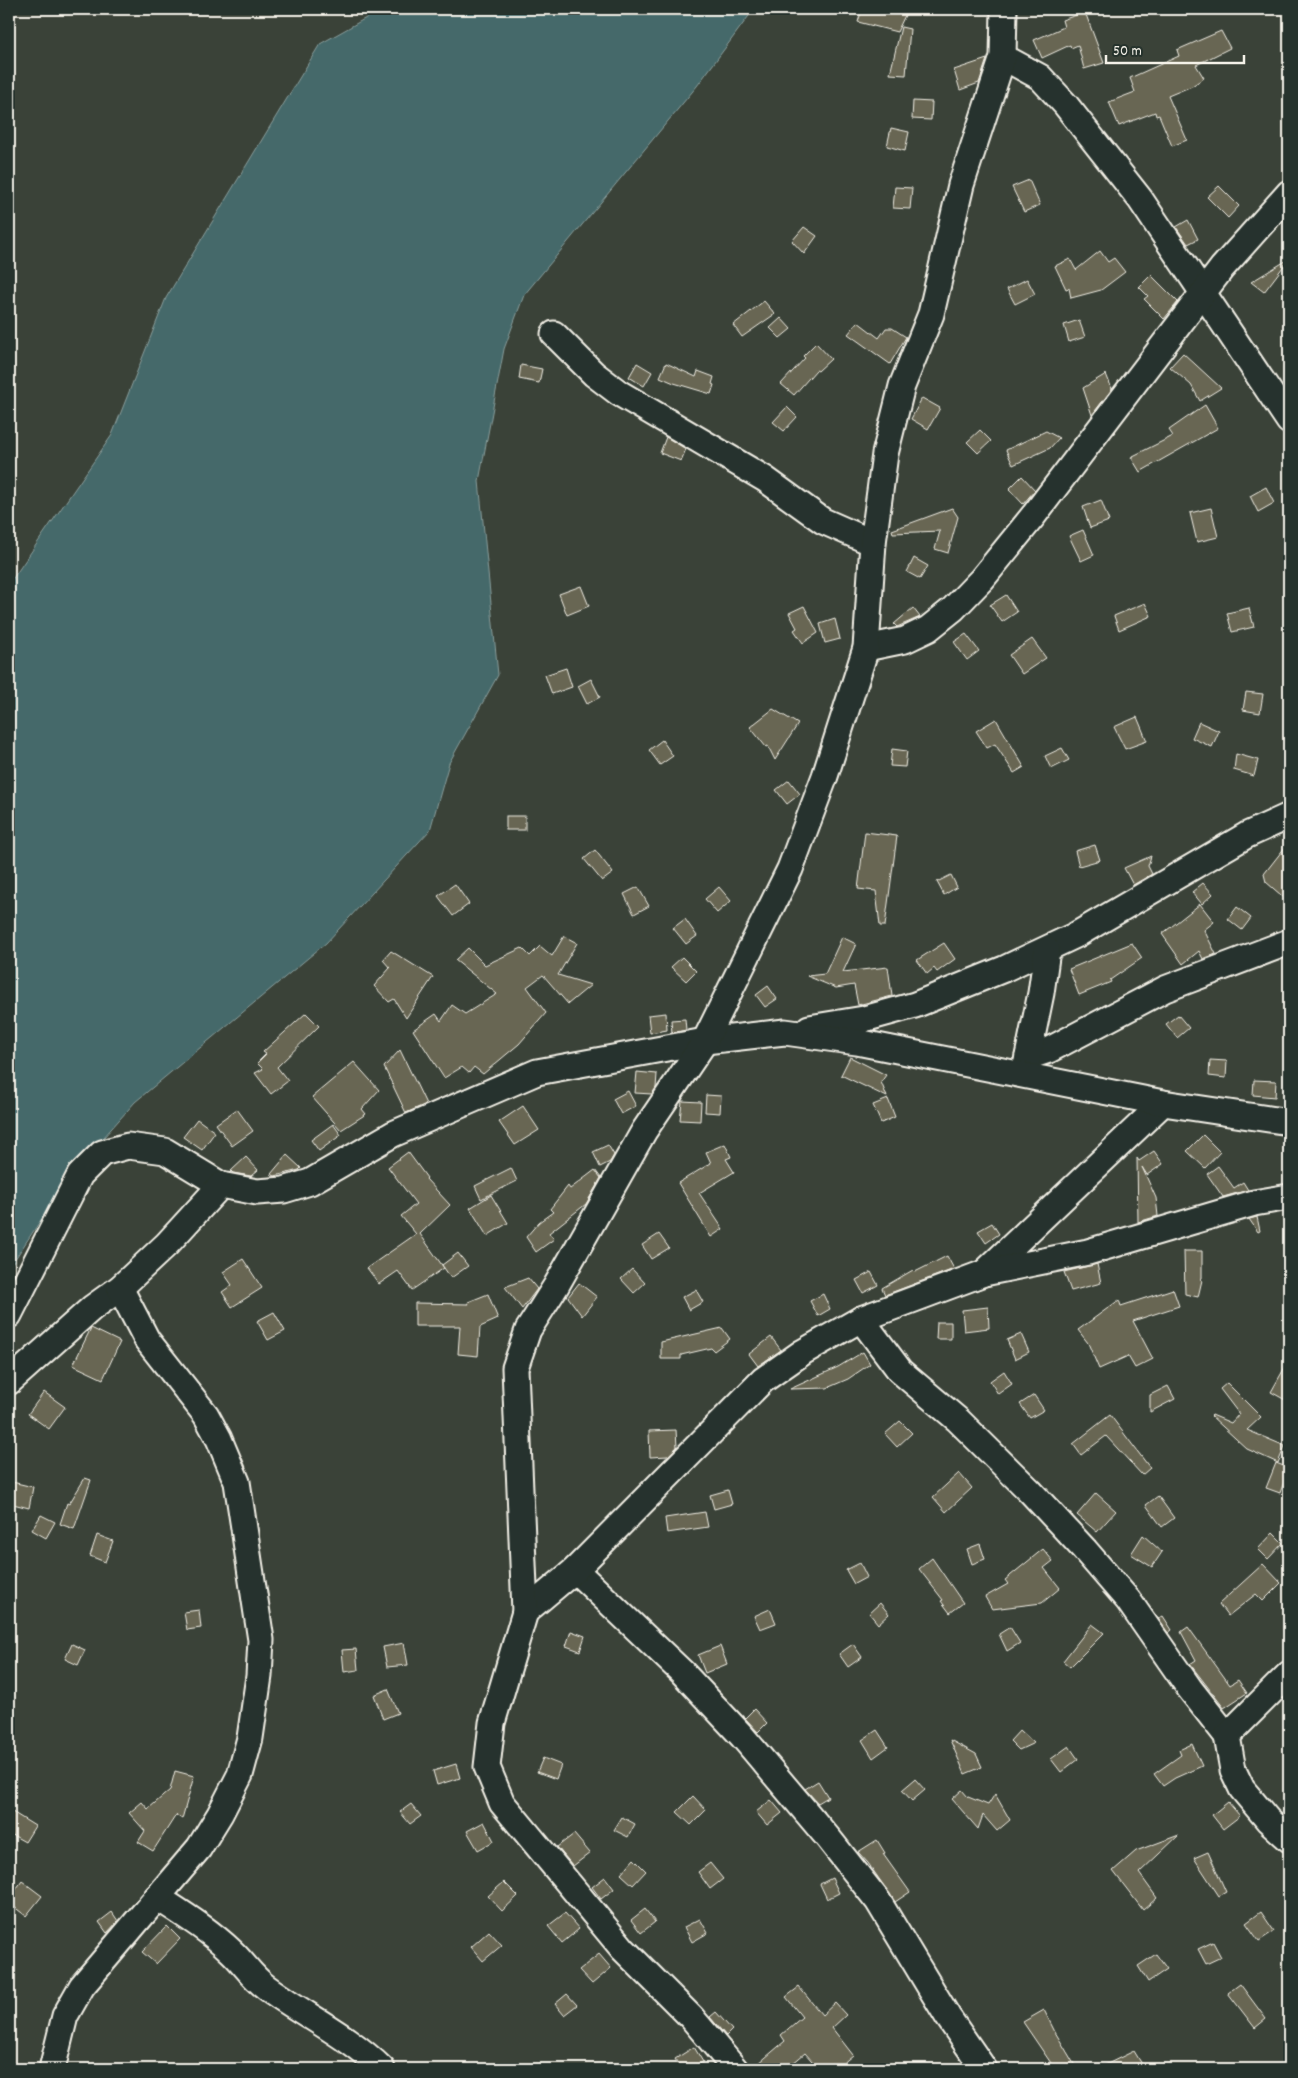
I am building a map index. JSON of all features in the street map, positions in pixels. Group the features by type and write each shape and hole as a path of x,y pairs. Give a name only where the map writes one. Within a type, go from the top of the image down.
{"street":[{"path":"735,2069 692,2018 623,1949 502,1803 487,1767 492,1723 525,1612 515,1368 528,1330 556,1286 644,1131 705,1041 790,869 825,776 866,648 872,543 885,454 902,386 931,314 961,185 1003,57 1004,9"},
{"path":"1003,57 1040,77 1065,104 1140,199 1289,421"},
{"path":"866,648 905,640 928,629 953,609 982,579 1034,515 1243,242 1289,193"},
{"path":"554,334 594,374 620,393 765,479 822,521 872,543"},
{"path":"9,1315 80,1175 102,1153 128,1146 165,1150 221,1185 257,1192 284,1190 310,1182 393,1134 538,1072 705,1041 785,1032 864,1018 915,1005 1047,950 1247,836 1289,816"},
{"path":"1026,1067 1056,1047 1165,989 1289,942"},
{"path":"1026,1067 1047,950"},
{"path":"785,1032 1026,1067 1163,1103 1289,1122"},
{"path":"984,1273 1163,1103"},
{"path":"9,1382 92,1308 120,1288 167,1244 221,1185"},
{"path":"525,1612 575,1570 763,1380 803,1352 861,1319 984,1273 1088,1252 1254,1203 1289,1197"},
{"path":"52,2069 65,2016 82,1986 199,1848 220,1814 240,1775 250,1738 259,1676 261,1640 244,1521 233,1474 219,1438 206,1415 148,1340 120,1288"},
{"path":"861,1319 900,1371 958,1420 1030,1491 1128,1600 1190,1689 1227,1736 1232,1770 1242,1789 1268,1820 1289,1839"},
{"path":"575,1570 689,1679 742,1736 829,1839 878,1901 948,2017 984,2069"},
{"path":"1227,1736 1289,1674"},
{"path":"157,1897 201,1925 233,1953 252,1976 321,2023 382,2069"}],"water":[{"path":"382,9 754,9 697,86 524,295 504,349 479,481 498,675 449,763 430,830 326,943 135,1102 72,1173 9,1268 9,584 112,435 166,298 320,44"}],"building":[{"path":"862,9 908,9 897,32 858,22"},
{"path":"1085,12 1104,63 1084,69 1078,45 1071,48 1070,45 1042,58 1034,40 1064,27 1062,20"},
{"path":"901,27 910,29 906,75 890,74"},
{"path":"1221,31 1230,48 1196,65 1204,78 1192,86 1168,96 1187,140 1172,146 1159,115 1156,116 1155,112 1119,126 1109,102 1135,92 1130,78 1179,56 1177,50"},
{"path":"987,59 979,83 960,90 954,70"},
{"path":"913,101 932,102 931,120 912,119"},
{"path":"891,128 909,132 905,151 887,146"},
{"path":"1029,180 1040,205 1024,212 1012,187"},
{"path":"1219,186 1239,206 1228,218 1207,197"},
{"path":"895,187 912,188 910,209 893,208"},
{"path":"1188,220 1198,239 1188,244 1176,227"},
{"path":"804,227 817,236 804,254 792,241"},
{"path":"1100,251 1108,262 1114,258 1125,272 1101,290 1071,298 1069,288 1066,289 1055,266 1070,259 1076,270"},
{"path":"1289,259 1264,292 1251,282"},
{"path":"1151,275 1178,302 1164,319 1144,299 1148,296 1139,287"},
{"path":"1027,279 1035,294 1015,304 1007,289"},
{"path":"764,301 775,314 742,337 733,325"},
{"path":"781,318 791,329 780,338 770,328"},
{"path":"1079,320 1085,337 1069,342 1064,325"},
{"path":"858,322 879,338 886,328 892,328 906,337 890,364 848,334"},
{"path":"816,343 831,359 818,371 816,370 794,395 781,384"},
{"path":"1183,353 1221,388 1200,401 1191,385 1170,367"},
{"path":"637,363 652,372 644,386 629,377"},
{"path":"666,363 696,377 698,371 714,377 711,394 660,377"},
{"path":"521,365 542,369 539,383 519,379"},
{"path":"1106,374 1112,389 1092,415 1083,388"},
{"path":"922,398 940,408 928,429 911,419"},
{"path":"1205,405 1218,428 1140,472 1131,457 1173,436 1169,430"},
{"path":"787,407 797,417 784,431 773,422"},
{"path":"980,430 991,441 978,453 967,442"},
{"path":"1046,431 1059,438 1050,448 1013,465 1006,450"},
{"path":"666,437 686,449 681,461 660,453"},
{"path":"1022,476 1035,490 1023,504 1009,489"},
{"path":"1266,487 1274,503 1258,512 1250,496"},
{"path":"1101,500 1109,521 1090,528 1083,507"},
{"path":"952,508 958,517 948,553 935,549 940,531 893,533 892,530"},
{"path":"1211,508 1218,537 1197,542 1190,513"},
{"path":"1083,530 1094,555 1081,561 1069,536"},
{"path":"914,558 928,566 920,579 907,572"},
{"path":"581,586 589,606 567,615 559,594"},
{"path":"1006,595 1017,612 1002,622 990,605"},
{"path":"1145,603 1151,616 1119,630 1114,616"},
{"path":"804,606 818,633 803,643 794,630 797,628 789,613"},
{"path":"913,608 920,617 897,627 894,624"},
{"path":"1249,608 1254,627 1232,632 1227,613"},
{"path":"835,619 840,639 825,643 820,624"},
{"path":"966,634 979,651 967,660 954,642"},
{"path":"1032,639 1046,658 1022,674 1009,655"},
{"path":"566,668 572,687 552,694 545,675"},
{"path":"591,679 600,697 587,704 578,686"},
{"path":"1246,692 1263,694 1260,713 1243,710"},
{"path":"773,709 798,724 775,760 768,746 766,747 750,727"},
{"path":"1137,717 1147,741 1125,749 1114,727"},
{"path":"996,719 1024,767 1014,773 995,744 987,748 976,731"},
{"path":"1199,722 1219,731 1212,747 1192,738"},
{"path":"662,740 673,756 660,765 649,750"},
{"path":"1062,748 1069,760 1051,769 1045,756"},
{"path":"892,749 907,751 905,767 890,766"},
{"path":"1236,754 1258,760 1254,776 1234,770"},
{"path":"789,780 800,794 787,804 776,790"},
{"path":"506,816 525,816 525,830 506,830"},
{"path":"865,832 897,836 885,926 880,926 876,891 858,889"},
{"path":"1289,842 1289,902 1266,882 1264,874"},
{"path":"1095,845 1100,860 1079,866 1075,851"},
{"path":"595,850 613,873 602,881 584,859"},
{"path":"1151,856 1148,866 1152,874 1133,885 1124,868"},
{"path":"951,875 957,887 944,895 937,882"},
{"path":"1203,883 1213,894 1202,904 1192,892"},
{"path":"455,884 469,904 453,916 438,896"},
{"path":"638,887 649,906 634,914 624,894"},
{"path":"719,887 731,901 717,913 705,899"},
{"path":"1200,904 1214,922 1204,930 1216,954 1203,959 1199,951 1183,964 1162,934"},
{"path":"1237,907 1251,918 1242,930 1228,919"},
{"path":"685,919 697,936 686,944 673,928"},
{"path":"564,936 577,943 558,975 591,985 568,1004 543,975 527,987 546,1013 519,1044 483,1074 474,1067 469,1073 462,1067 444,1078 413,1030 436,1014 441,1021 452,1005 465,1014 497,994 455,960 468,948 485,965 522,948 530,956 540,946 552,956"},
{"path":"842,937 856,944 843,972 888,967 892,996 858,1005 854,985 836,988 807,976 825,974"},
{"path":"944,943 955,959 937,972 934,968 927,974 917,960"},
{"path":"1132,943 1142,958 1110,980 1111,982 1079,995 1069,969"},
{"path":"391,951 433,977 406,1018 394,999 389,1002 374,986 390,968 383,960"},
{"path":"682,957 696,971 686,981 671,967"},
{"path":"768,986 777,999 765,1007 756,995"},
{"path":"306,1013 319,1026 277,1067 288,1081 271,1094 255,1073 263,1069 257,1063 266,1054 263,1052"},
{"path":"666,1013 667,1030 650,1033 648,1015"},
{"path":"1178,1015 1189,1028 1177,1038 1166,1024"},
{"path":"685,1019 686,1030 672,1033 671,1020"},
{"path":"400,1050 426,1104 406,1113 384,1067"},
{"path":"850,1057 886,1075 881,1082 887,1097 841,1075"},
{"path":"1210,1060 1227,1061 1226,1078 1209,1076"},
{"path":"354,1062 379,1090 362,1109 366,1114 341,1130 312,1097"},
{"path":"637,1072 657,1074 656,1088 652,1094 635,1093"},
{"path":"1254,1080 1276,1081 1275,1097 1253,1095"},
{"path":"628,1091 636,1106 621,1114 613,1099"},
{"path":"706,1095 721,1096 720,1113 705,1112"},
{"path":"888,1099 895,1117 881,1123 873,1105"},
{"path":"682,1101 701,1102 700,1121 680,1120"},
{"path":"523,1106 539,1130 515,1145 499,1122"},
{"path":"237,1109 253,1131 232,1146 216,1124"},
{"path":"197,1119 215,1132 202,1150 183,1137"},
{"path":"333,1124 341,1135 319,1151 311,1140"},
{"path":"1203,1135 1220,1152 1205,1168 1187,1151"},
{"path":"725,1144 731,1157 726,1159 734,1172 699,1193 723,1229 711,1237 678,1183 711,1163 706,1152"},
{"path":"608,1145 614,1155 610,1162 600,1167 593,1152"},
{"path":"1154,1151 1163,1164 1147,1175 1142,1167 1156,1198 1158,1216 1138,1222 1137,1158 1139,1161"},
{"path":"408,1152 426,1179 450,1205 420,1234 444,1268 412,1290 398,1271 379,1284 367,1268 416,1234 401,1216 416,1204 388,1167"},
{"path":"287,1155 301,1168 275,1176 271,1174"},
{"path":"246,1157 258,1170 251,1176 233,1173 231,1171"},
{"path":"1218,1166 1234,1188 1243,1182 1248,1190 1223,1197 1207,1174"},
{"path":"511,1168 517,1181 481,1199 475,1186"},
{"path":"595,1170 601,1178 586,1204 549,1233 554,1239 536,1252 526,1237 539,1222 553,1212 550,1209 568,1186 570,1189"},
{"path":"491,1195 508,1223 487,1236 470,1208"},
{"path":"1257,1217 1260,1231 1258,1232 1249,1219"},
{"path":"992,1223 999,1234 986,1243 978,1231"},
{"path":"659,1234 669,1248 651,1259 642,1245"},
{"path":"1184,1251 1202,1251 1202,1278 1200,1279 1202,1280 1198,1297 1185,1294"},
{"path":"458,1253 468,1266 451,1278 442,1265"},
{"path":"947,1256 954,1269 885,1295 882,1288 913,1270 915,1272"},
{"path":"243,1259 262,1288 232,1307 222,1292 232,1285 223,1272"},
{"path":"1097,1264 1101,1283 1071,1291 1064,1272"},
{"path":"632,1269 645,1283 634,1293 621,1279"},
{"path":"871,1272 878,1285 863,1293 856,1280"},
{"path":"528,1278 537,1289 522,1309 505,1287"},
{"path":"579,1283 597,1297 582,1316 568,1297"},
{"path":"1173,1289 1179,1306 1133,1321 1153,1359 1135,1368 1128,1356 1099,1369 1088,1343 1078,1330 1119,1300 1121,1306"},
{"path":"696,1290 703,1302 689,1310 682,1297"},
{"path":"488,1294 498,1319 480,1327 478,1356 458,1354 460,1326 415,1326 415,1303 469,1304 468,1302"},
{"path":"823,1294 830,1309 818,1316 810,1301"},
{"path":"988,1307 989,1328 964,1331 962,1310"},
{"path":"274,1312 285,1331 268,1340 257,1321"},
{"path":"937,1322 951,1322 951,1339 936,1339"},
{"path":"91,1328 120,1342 103,1379 73,1365"},
{"path":"722,1328 730,1339 714,1351 711,1348 681,1355 681,1359 661,1359 661,1342"},
{"path":"1021,1334 1029,1352 1015,1359 1007,1340"},
{"path":"771,1337 781,1350 758,1366 749,1354"},
{"path":"863,1352 870,1364 848,1379 827,1388 790,1389 838,1367"},
{"path":"1289,1360 1289,1402 1271,1392"},
{"path":"1004,1371 1012,1384 998,1394 990,1381"},
{"path":"1227,1383 1261,1417 1247,1430 1285,1446 1278,1463 1247,1449 1211,1416 1231,1423 1239,1414 1220,1389"},
{"path":"1168,1386 1175,1399 1150,1412 1150,1395"},
{"path":"44,1392 65,1407 49,1429 28,1414"},
{"path":"1034,1395 1044,1410 1030,1418 1020,1404"},
{"path":"1110,1415 1150,1468 1142,1475 1106,1436 1081,1455 1073,1444"},
{"path":"900,1421 912,1433 897,1447 885,1434"},
{"path":"676,1430 677,1447 668,1456 650,1457 649,1431"},
{"path":"1276,1463 1289,1468 1280,1493 1266,1488"},
{"path":"959,1473 972,1488 946,1512 933,1497"},
{"path":"85,1478 91,1480 74,1529 60,1524 67,1503 69,1504"},
{"path":"12,1482 33,1487 29,1508 9,1503"},
{"path":"728,1490 732,1504 714,1509 710,1495"},
{"path":"1096,1493 1116,1511 1097,1532 1077,1515"},
{"path":"1158,1496 1174,1518 1162,1527 1146,1505"},
{"path":"705,1512 708,1527 667,1533 665,1518"},
{"path":"41,1515 55,1522 46,1538 32,1530"},
{"path":"1273,1533 1283,1543 1268,1559 1258,1549"},
{"path":"97,1535 113,1541 105,1562 90,1556"},
{"path":"1143,1535 1162,1552 1152,1567 1131,1554"},
{"path":"980,1544 985,1559 972,1564 967,1549"},
{"path":"1043,1549 1053,1561 1044,1568 1060,1588 1042,1603 992,1609 985,1597 1008,1584 1005,1580"},
{"path":"932,1558 963,1603 950,1613 941,1601 943,1600 919,1569"},
{"path":"860,1563 867,1577 854,1584 846,1570"},
{"path":"1263,1564 1281,1583 1263,1601 1256,1594 1228,1616 1219,1604"},
{"path":"880,1603 889,1614 878,1624 869,1613"},
{"path":"770,1609 776,1623 760,1629 754,1616"},
{"path":"199,1610 201,1628 187,1630 184,1612"},
{"path":"1163,1616 1172,1630 1168,1633 1158,1619"},
{"path":"1092,1624 1104,1633 1070,1667 1063,1661"},
{"path":"1010,1627 1020,1643 1007,1651 999,1634"},
{"path":"1188,1627 1230,1685 1238,1680 1247,1693 1224,1708 1190,1664 1196,1660 1181,1632"},
{"path":"571,1631 585,1636 580,1651 566,1646"},
{"path":"404,1643 408,1665 387,1667 383,1647"},
{"path":"72,1644 85,1650 78,1665 65,1659"},
{"path":"853,1644 862,1657 848,1667 839,1654"},
{"path":"720,1646 727,1664 705,1673 698,1655"},
{"path":"356,1649 358,1670 344,1672 342,1650"},
{"path":"388,1689 398,1713 383,1719 374,1695"},
{"path":"754,1709 767,1723 758,1732 745,1718"},
{"path":"877,1730 888,1747 873,1758 862,1740"},
{"path":"1020,1730 1034,1743 1019,1750 1010,1741"},
{"path":"950,1740 976,1754 982,1767 965,1774"},
{"path":"1192,1744 1202,1766 1175,1778 1163,1786 1154,1774 1181,1755 1179,1750"},
{"path":"1069,1746 1078,1759 1061,1772 1051,1759"},
{"path":"543,1758 561,1765 556,1779 537,1772"},
{"path":"456,1764 460,1778 437,1785 433,1771"},
{"path":"175,1771 194,1776 182,1819 176,1815 153,1851 138,1842 145,1831 129,1813 142,1802 148,1809 170,1790"},
{"path":"915,1779 925,1790 912,1801 902,1790"},
{"path":"818,1781 828,1797 818,1803 805,1789"},
{"path":"962,1790 968,1797 988,1805 995,1794 1010,1820 997,1831 983,1815 978,1829 952,1799"},
{"path":"693,1796 706,1810 691,1825 677,1812"},
{"path":"771,1800 782,1813 767,1825 756,1812"},
{"path":"1228,1802 1240,1816 1223,1829 1212,1815"},
{"path":"411,1804 421,1816 410,1824 400,1812"},
{"path":"9,1810 35,1826 25,1842 9,1833"},
{"path":"622,1817 635,1824 628,1837 614,1830"},
{"path":"484,1822 494,1841 478,1850 467,1831"},
{"path":"574,1834 590,1853 573,1866 557,1847"},
{"path":"1179,1835 1139,1873 1157,1898 1143,1910 1113,1871 1136,1851"},
{"path":"877,1840 885,1853 883,1854 910,1892 895,1902 858,1852"},
{"path":"1208,1852 1226,1892 1219,1896 1194,1858"},
{"path":"634,1859 646,1871 633,1885 621,1874"},
{"path":"710,1863 723,1879 710,1889 698,1872"},
{"path":"605,1877 614,1889 601,1899 592,1887"},
{"path":"832,1878 839,1893 827,1899 820,1884"},
{"path":"22,1881 42,1896 26,1916 9,1903 9,1899"},
{"path":"504,1882 518,1896 502,1911 488,1896"},
{"path":"645,1909 655,1922 641,1933 631,1920"},
{"path":"112,1912 118,1921 107,1933 99,1922"},
{"path":"1261,1912 1274,1931 1259,1941 1246,1923"},
{"path":"565,1913 579,1929 562,1943 548,1926"},
{"path":"700,1919 708,1933 692,1942 684,1927"},
{"path":"167,1926 180,1939 156,1964 142,1952"},
{"path":"489,1931 502,1945 483,1961 471,1947"},
{"path":"1213,1942 1221,1957 1206,1964 1198,1949"},
{"path":"599,1954 611,1968 592,1984 579,1970"},
{"path":"1156,1954 1167,1969 1148,1982 1138,1966"},
{"path":"1240,1984 1266,2019 1255,2028 1228,1993"},
{"path":"799,1987 822,2015 835,2003 846,2015 832,2028 853,2055 836,2069 819,2069 805,2053 786,2069 752,2069 785,2041 781,2035 802,2017 786,1997"},
{"path":"567,1994 577,2005 564,2015 555,2004"},
{"path":"1044,2010 1077,2069 1055,2069 1023,2022"},
{"path":"716,2012 732,2030 726,2036 710,2017"},
{"path":"694,2047 703,2062 691,2069 681,2069 675,2059"},
{"path":"1134,2051 1145,2069 1097,2069"}]}
